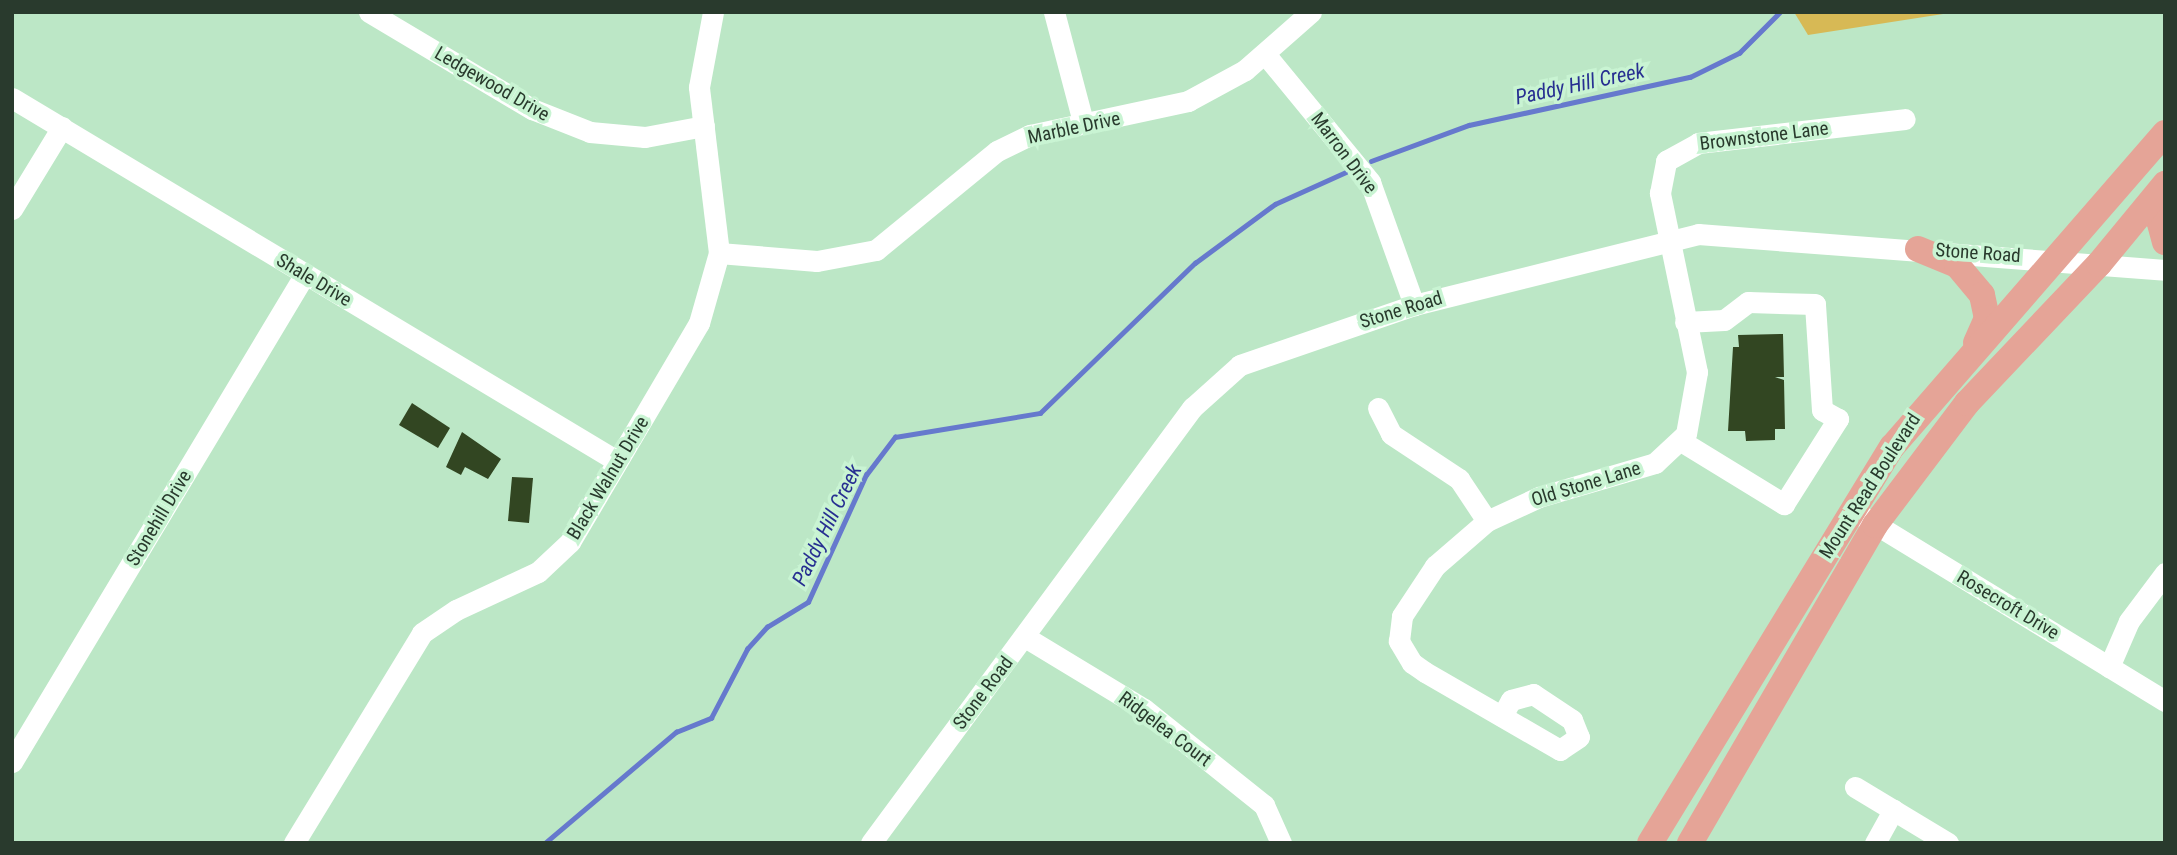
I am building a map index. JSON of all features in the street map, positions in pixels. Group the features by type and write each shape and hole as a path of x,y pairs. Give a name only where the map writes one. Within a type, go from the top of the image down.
{"main road":[{"name":"Mount Read Boulevard","path":"1650,843 1851,510 1919,411 2061,259 2165,133"},
{"name":"Mount Read Boulevard","path":"1690,843 1875,524 1967,403 2099,264 2165,184"},
{"path":"2165,197 2159,220 2165,242"},
{"path":"1918,249 1957,265 1983,295 1987,318 1969,357"}],"street":[{"name":"Ledgewood Drive","path":"369,12 532,109 579,128 632,137 704,125"},
{"name":"Black Walnut Drive","path":"294,843 422,633 555,559 699,324 719,253 699,87 713,12"},
{"path":"1054,12 1083,122"},
{"name":"Marble Drive","path":"719,253 817,261 876,250 997,151 1083,122 1188,101 1265,54 1311,12"},
{"name":"Marron Drive","path":"1265,54 1370,182 1414,305"},
{"name":"Shale Drive","path":"12,98 617,461"},
{"name":"Brownstone Lane","path":"1667,239 1661,176 1678,150 1905,119"},
{"path":"12,209 62,127"},
{"name":"Stone Road","path":"870,843 1214,383 1258,357 1414,305 1667,239 1698,234 2061,259 2165,270"},
{"path":"1667,239 1697,387 1681,441 1784,505 1838,419 1822,410 1815,304 1748,302 1724,320 1685,321"},
{"name":"Stonehill Drive","path":"12,762 305,274"},
{"path":"1378,408 1391,434 1459,479 1487,521"},
{"name":"Old Stone Lane","path":"1502,716 1412,663 1399,641 1402,616 1420,584 1487,521 1539,497 1638,470 1681,441"},
{"name":"Rosecroft Drive","path":"1851,510 2165,701"},
{"path":"2109,667 2129,621 2165,573"},
{"name":"Ridgelea Court","path":"1025,637 1144,709 1273,816 1281,843"},
{"path":"1854,787 1948,843"},
{"path":"1875,843 1894,810"}],"shaded area":[{"path":"1794,12 1956,12 1808,35"}],"building":[{"path":"1783,334 1784,377 1775,377 1784,380 1785,429 1775,429 1775,440 1746,441 1745,431 1728,431 1733,347 1739,347 1738,335"},
{"path":"412,403 450,428 438,448 399,425"},
{"path":"462,432 501,459 488,479 465,467 461,475 446,467"},
{"path":"512,477 533,478 529,523 508,521"}],"waterway":[{"name":"Paddy Hill Creek","path":"1371,161 1469,125 1690,77 1739,53 1780,12"},
{"name":"Paddy Hill Creek","path":"545,843 676,732 711,718 747,649 767,627 808,602 866,475 895,437 1040,413 1195,263 1275,204 1346,172"}]}
